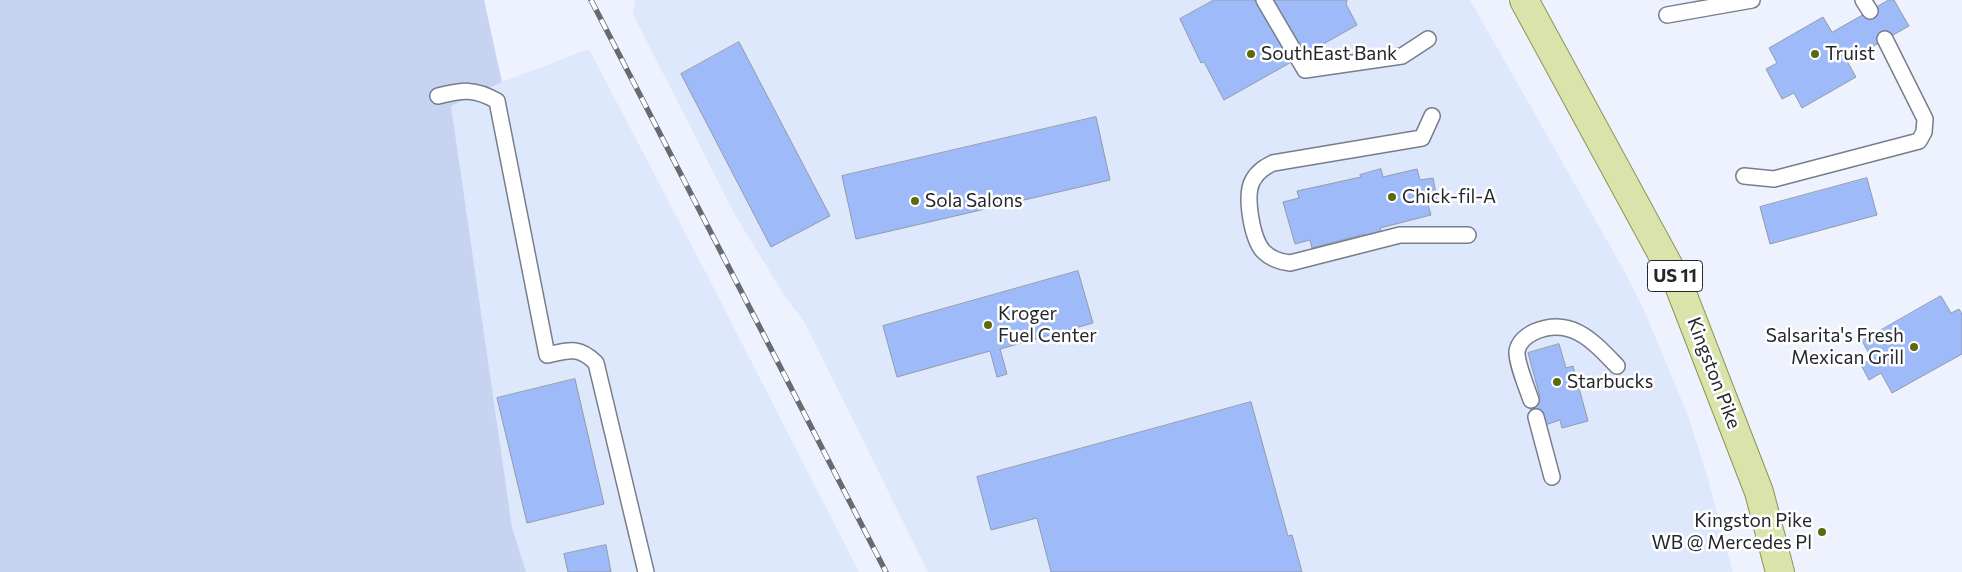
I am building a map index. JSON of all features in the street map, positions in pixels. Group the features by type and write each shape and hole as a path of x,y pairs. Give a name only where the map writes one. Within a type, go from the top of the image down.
{"main road":[{"name":"Kingston Pike","path":"1524,0 1678,282 1759,492 1780,572"}],"lane":[{"path":"1264,0 1305,70 1402,56 1428,39"},
{"path":"1667,15 1752,0"},
{"path":"1744,176 1774,179 1919,141 1924,132 1925,119 1885,39"},
{"path":"438,96 462,90 481,92 497,101 547,355 573,349 589,356 596,362 646,572"},
{"path":"1432,116 1422,138 1273,163 1260,170 1252,181 1249,194 1255,236 1263,250 1277,261 1290,263 1400,235 1468,235"},
{"path":"1531,400 1517,352 1520,342 1528,335 1543,328 1562,326 1573,329 1600,349 1617,366"},
{"path":"1536,417 1552,477"}],"shaded area":[{"path":"0,0 484,0 502,82 451,106 512,527 526,572 0,572"},
{"path":"635,0 1470,0 1625,272 1645,312 1687,413 1706,472 1733,572 928,572 805,323 784,295 735,215 633,14"},
{"path":"589,49 859,572 526,572 512,527 450,106 502,82"}],"building":[{"name":"SouthEast Bank","path":"1214,0 1347,0 1346,4 1357,25 1224,100 1204,62 1201,63 1180,19"},
{"name":"Truist","path":"1889,0 1894,0 1909,26 1847,61 1856,77 1802,108 1794,93 1782,99 1766,69 1777,63 1769,48 1823,17 1832,32"},
{"path":"739,42 830,216 771,247 681,74"},
{"path":"1096,117 1110,180 856,239 842,176"},
{"path":"1381,169 1383,177 1417,169 1420,180 1433,178 1437,198 1427,201 1431,215 1380,228 1381,231 1365,236 1365,234 1312,248 1310,240 1295,244 1283,202 1299,198 1297,191 1361,177 1360,175"},
{"path":"1867,178 1877,215 1770,244 1760,207"},
{"name":"Kroger Fuel Center","path":"1078,271 1093,323 1000,349 1007,374 997,377 990,351 897,377 883,326"},
{"name":"Salsarita's Fresh Mexican Grill","path":"1941,296 1951,313 1959,309 1962,314 1962,354 1892,393 1881,373 1869,380 1861,365 1872,359 1862,341"},
{"name":"Starbucks","path":"1559,344 1566,368 1573,366 1588,421 1562,428 1560,420 1545,425 1533,419 1528,400 1540,397 1528,353"},
{"path":"575,379 604,504 527,523 497,398"},
{"path":"1251,402 1288,536 1292,535 1302,572 1051,572 1037,518 991,530 977,477"},
{"path":"606,545 611,572 568,572 564,554"}],"railway":[{"path":"591,0 886,572"}],"place":[{"name":"SouthEast Bank","path":"1251,54"},
{"name":"Truist","path":"1815,54"},
{"name":"Chick-fil-A","path":"1392,197"},
{"name":"Sola Salons","path":"915,201"},
{"name":"Kroger Fuel Center","path":"988,325"},
{"name":"Salsarita's Fresh Mexican Grill","path":"1914,347"},
{"name":"Starbucks","path":"1557,382"},
{"name":"Kingston Pike WB @ Mercedes Pl","path":"1822,532"}]}
